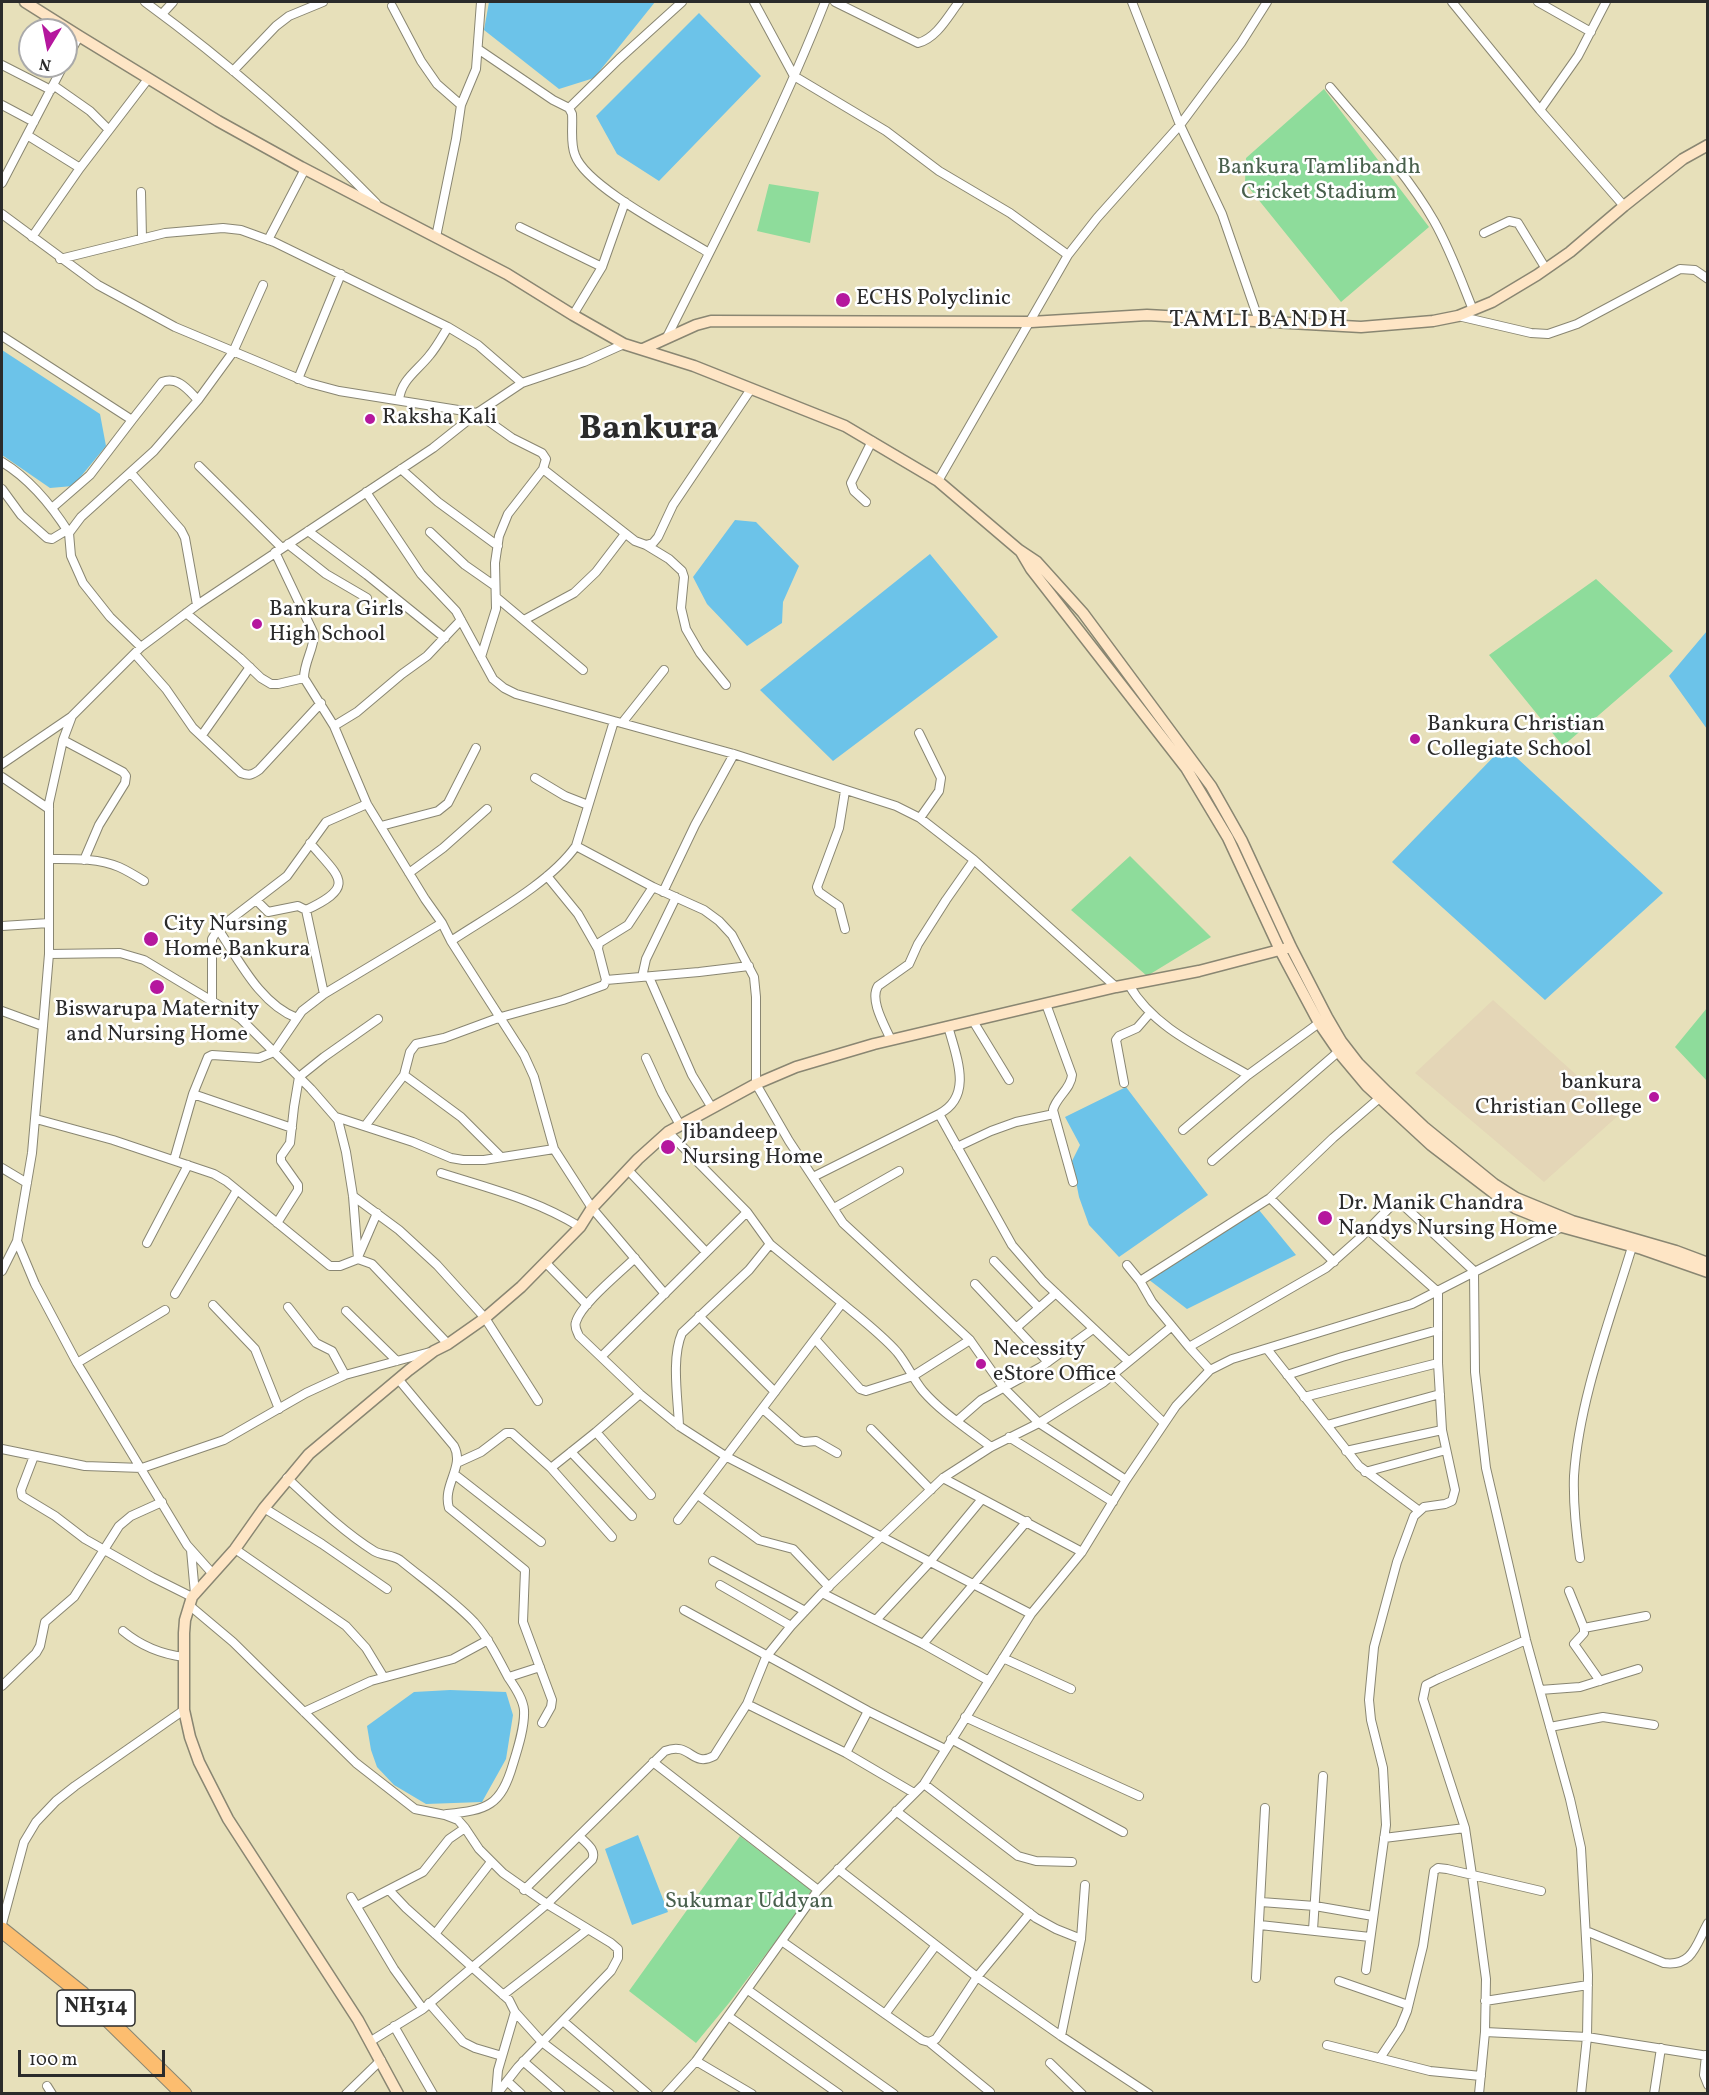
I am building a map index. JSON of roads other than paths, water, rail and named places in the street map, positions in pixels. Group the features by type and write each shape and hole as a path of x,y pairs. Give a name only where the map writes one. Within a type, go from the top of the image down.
{"highway":[{"name":"NH314","path":"3,1932 82,1994 184,2094"}],"street":[{"path":"25,2 148,79 304,169 507,274 624,344 694,366 845,426 938,481 1019,550 1038,562 1083,613 1211,786 1242,841 1291,947 1341,1041 1383,1095 1431,1145 1498,1197 1528,1214 1562,1227 1707,1272"},
{"path":"145,2 233,71 341,167 383,210"},
{"path":"162,14 173,2"},
{"path":"233,71 276,26 289,16 323,2"},
{"path":"436,237 461,105 476,69 481,2"},
{"path":"569,108 618,59 682,2"},
{"path":"754,2 794,76 886,131 939,171 1010,213 1068,255"},
{"path":"667,337 794,76 825,2"},
{"path":"835,2 918,43 933,35 959,2"},
{"path":"1132,2 1180,125 1222,214 1259,321"},
{"path":"938,481 1068,255 1097,218 1180,125 1267,2"},
{"path":"1452,2 1540,110 1624,206"},
{"path":"1538,2 1591,32"},
{"path":"1540,110 1578,56 1606,2"},
{"path":"392,6 421,61 437,84 461,105"},
{"path":"478,48 553,100 569,108 572,114 574,154 606,190 709,253"},
{"path":"2,65 52,88 90,111 109,130"},
{"path":"2,183 57,78"},
{"path":"32,237 80,168 148,79"},
{"path":"1330,87 1394,163 1423,204 1450,255 1473,310"},
{"path":"2,105 34,122"},
{"path":"27,135 80,168"},
{"path":"643,349 667,337 711,321 1031,322 1147,315 1361,327 1433,321 1458,316 1492,302 1546,269 1683,159 1707,145"},
{"path":"268,240 304,169"},
{"path":"141,192 142,238"},
{"path":"573,315 602,267 625,202"},
{"path":"2,214 98,285 175,327 298,379 339,391 477,413 512,438 542,453 546,459 543,469 508,514 499,536 495,563 496,609 481,657"},
{"path":"1484,233 1509,221 1518,223 1546,269"},
{"path":"519,227 602,267"},
{"path":"60,259 165,233 223,228 241,230 268,240 448,327 478,345 522,383"},
{"path":"1458,316 1531,333 1548,334 1577,324 1680,269 1695,270 1707,279"},
{"path":"298,379 340,274"},
{"path":"2,489 21,516 47,538 52,539 68,532 81,517 154,451 198,400 233,352 263,285"},
{"path":"399,400 405,382 431,353 448,327"},
{"path":"2,336 132,420"},
{"path":"2,764 72,716 138,650 186,613 433,448 477,413 522,383 584,362 624,344"},
{"path":"52,508 90,475 162,382 166,380 178,382 198,400"},
{"path":"646,545 653,543 658,537 673,506 751,389"},
{"path":"866,502 854,491 851,483 872,441"},
{"path":"2,462 31,485 52,508 68,532 71,556 83,584 138,650 193,728 241,773 252,775 321,703"},
{"path":"199,466 282,548 367,598"},
{"path":"401,469 438,502 498,546"},
{"path":"543,469 635,541 669,559 682,571 684,577 681,617 700,653 726,684"},
{"path":"131,473 181,530 185,538 197,605"},
{"path":"366,492 421,574 456,611 493,679 504,688 516,694 734,754 896,806 920,818 974,861 1116,987"},
{"path":"308,531 367,574 445,638"},
{"path":"430,532 465,565 495,586"},
{"path":"524,620 574,593 596,572 626,534"},
{"path":"282,548 314,634 304,678 334,726 367,804 524,1055 534,1077 554,1149 592,1208 665,1294"},
{"path":"1019,550 1031,569 1186,768 1228,838 1280,950 1319,1023 1350,1067 1494,1184 1516,1198 1572,1221 1676,1251 1707,1263"},
{"path":"496,597 584,670"},
{"path":"186,613 261,678 271,684 304,678"},
{"path":"334,726 357,712 427,656 461,620"},
{"path":"202,735 249,667"},
{"path":"451,941 548,876 566,860 576,846 618,722 664,670"},
{"path":"2,1271 17,1241 36,1119 48,954 49,809 52,785 63,740 72,716"},
{"path":"919,733 941,778 939,791 920,818"},
{"path":"63,740 123,771 126,776 125,783 99,825 84,860"},
{"path":"381,826 438,811 444,807 476,748"},
{"path":"663,892 695,825 734,754"},
{"path":"2,777 49,809"},
{"path":"535,778 565,796 588,805"},
{"path":"845,790 839,828 817,887 819,892 839,906 845,929"},
{"path":"212,1001 212,939 218,929 287,876 326,822 367,804"},
{"path":"409,873 443,848 487,809"},
{"path":"306,910 331,898 340,884 332,869 310,843"},
{"path":"576,846 653,887 704,910 732,935 754,977 756,1084 789,1142 852,1233 970,1340 1003,1387 1039,1423 1126,1480"},
{"path":"49,859 108,863 144,881"},
{"path":"891,1040 874,991 909,964 918,944 945,900 974,861"},
{"path":"365,1126 404,1075 410,1052 416,1044 444,1038 501,1017 604,985 606,980 598,949 578,914 548,876"},
{"path":"598,949 602,939 628,926 653,887"},
{"path":"676,897 646,959 646,977 692,1075 712,1108"},
{"path":"256,900 268,912 298,906 306,910"},
{"path":"306,910 324,994"},
{"path":"2,926 49,923"},
{"path":"174,1160 193,1094 206,1061 212,1055 259,1058 274,1052 302,1011 324,994 442,923"},
{"path":"218,929 249,975 268,998 285,1013 297,1018"},
{"path":"2,1449 85,1466 142,1468 224,1440 306,1393 345,1375 434,1351 448,1344 485,1318 545,1262 580,1227 592,1208 668,1132 756,1084 796,1067 891,1040 1116,987 1199,971 1291,947"},
{"path":"48,954 130,954 144,960 240,1018 336,1117 346,1152 353,1196 358,1258"},
{"path":"606,980 749,966"},
{"path":"1129,985 1137,999 1177,1034 1248,1074"},
{"path":"1046,1004 1072,1076 1072,1081 1054,1104 1054,1114 1073,1182"},
{"path":"2,1011 44,1026"},
{"path":"1124,1083 1116,1040 1119,1036 1137,1028 1150,1012"},
{"path":"277,1223 298,1190 295,1179 281,1161 281,1156 290,1143 299,1077 378,1019"},
{"path":"973,1021 1010,1080"},
{"path":"1183,1130 1248,1074 1319,1023"},
{"path":"813,1177 948,1109 955,1101 961,1077 948,1026"},
{"path":"1212,1161 1338,1052"},
{"path":"646,1058 680,1125"},
{"path":"404,1075 461,1117 501,1157"},
{"path":"193,1094 292,1128"},
{"path":"1140,1281 1270,1198 1333,1138 1383,1095"},
{"path":"939,1114 1012,1245 1056,1293 1128,1361"},
{"path":"957,1147 1016,1122 1054,1114"},
{"path":"336,1117 413,1142 451,1158 474,1161 554,1149"},
{"path":"36,1119 214,1174 226,1181 330,1266 340,1266 358,1258 377,1213"},
{"path":"668,1132 747,1212 770,1244 887,1341 899,1354 923,1391 991,1447"},
{"path":"147,1243 188,1165"},
{"path":"2,1167 27,1183"},
{"path":"628,1170 706,1252"},
{"path":"834,1208 899,1171"},
{"path":"441,1173 539,1205 558,1213 580,1227"},
{"path":"175,1294 237,1190"},
{"path":"353,1196 377,1213 437,1265 485,1318 538,1401"},
{"path":"1270,1198 1334,1262"},
{"path":"1189,1347 1334,1262 1390,1207 1396,1204 1403,1205 1474,1271 1475,1372 1486,1468 1526,1640 1577,1823 1581,1848 1588,1985 1587,2037 1581,2094"},
{"path":"602,1356 747,1212"},
{"path":"666,2094 696,2061 818,1890 924,1784 1031,1614 1082,1552 1126,1480 1176,1406 1210,1370 1232,1359 1412,1304 1572,1221"},
{"path":"1366,1970 1384,1838 1385,1812 1383,1768 1371,1720 1369,1701 1374,1647 1397,1562 1414,1516 1424,1507 1445,1504 1455,1497 1442,1430 1438,1363 1438,1292 1368,1230"},
{"path":"17,1241 35,1284 77,1363 191,1550 212,1573"},
{"path":"679,1426 677,1372 679,1341 682,1333 748,1270 770,1244"},
{"path":"1580,1558 1574,1516 1574,1476 1579,1436 1601,1349 1632,1247"},
{"path":"358,1258 372,1264 448,1344"},
{"path":"635,1258 587,1305 576,1321 576,1328 579,1335 640,1394 679,1426 727,1457 1031,1614"},
{"path":"994,1261 1039,1308"},
{"path":"545,1262 587,1305"},
{"path":"1127,1265 1140,1281 1152,1302 1210,1370"},
{"path":"975,1284 1048,1362"},
{"path":"1016,1328 1056,1293"},
{"path":"678,1521 842,1303"},
{"path":"213,1305 255,1349 279,1409"},
{"path":"288,1307 316,1343 332,1351 345,1375"},
{"path":"77,1363 165,1310"},
{"path":"346,1311 397,1361"},
{"path":"699,1316 776,1392"},
{"path":"524,1890 665,1751 682,1748 698,1760 707,1760 714,1756 747,1704 766,1657 791,1626 822,1593 943,1478 991,1447 1039,1423 1113,1374 1172,1327"},
{"path":"957,1421 970,1408 1048,1362 1093,1329"},
{"path":"1287,1375 1438,1330"},
{"path":"815,1339 860,1389 866,1391 913,1376 970,1340"},
{"path":"1267,1349 1365,1472 1418,1510"},
{"path":"192,1598 235,1549 264,1508 309,1454 347,1420 434,1351"},
{"path":"1304,1397 1438,1363"},
{"path":"1113,1374 1164,1424"},
{"path":"399,1380 458,1452 459,1462 447,1493 449,1508 525,1570 523,1622 552,1700 551,1707 542,1723"},
{"path":"551,1468 640,1394"},
{"path":"1327,1425 1440,1394"},
{"path":"763,1409 798,1440 816,1442 837,1453"},
{"path":"870,1429 931,1490"},
{"path":"1346,1451 1442,1430"},
{"path":"597,1432 651,1495"},
{"path":"459,1462 481,1452 506,1433 512,1433 551,1468 612,1537"},
{"path":"1009,1437 1113,1502"},
{"path":"1365,1472 1446,1450"},
{"path":"571,1452 632,1516"},
{"path":"34,1456 21,1490 22,1496 56,1516 79,1535 192,1598 232,1642 341,1750 404,1802 422,1811 458,1820 479,1850 524,1890 618,1949 618,1958 611,1971 523,2061 496,2094"},
{"path":"454,1474 542,1542"},
{"path":"943,1478 1082,1552"},
{"path":"287,1479 336,1523 378,1554 394,1555 473,1621 488,1640 509,1677 524,1709 509,1777 495,1800 487,1806 477,1811 445,1815"},
{"path":"698,1495 759,1540 793,1549 829,1587"},
{"path":"876,1620 929,1563 982,1499"},
{"path":"2,1686 36,1653 42,1640 45,1622 74,1597 123,1521 162,1502"},
{"path":"264,1508 322,1544 387,1589"},
{"path":"923,1644 1027,1521"},
{"path":"235,1549 346,1626 366,1648 383,1676"},
{"path":"191,1550 192,1598 185,1620 184,1710 199,1762 217,1801 371,2041 398,2094"},
{"path":"713,1561 805,1611"},
{"path":"720,1585 791,1626"},
{"path":"1569,1591 1584,1628 1584,1633 1574,1644 1600,1681"},
{"path":"822,1593 923,1644 989,1681"},
{"path":"684,1610 766,1657 945,1749"},
{"path":"1584,1628 1646,1616"},
{"path":"123,1630 152,1650 184,1657"},
{"path":"304,1712 383,1676 453,1659 488,1640"},
{"path":"1479,2094 1485,2032 1486,1979 1472,1875 1465,1828 1423,1699 1426,1685 1526,1640"},
{"path":"1003,1658 1071,1689"},
{"path":"509,1677 540,1667"},
{"path":"1540,1690 1580,1687 1638,1669"},
{"path":"747,1704 846,1753 915,1792"},
{"path":"3,1932 24,1842 36,1822 56,1801 75,1786 184,1710"},
{"path":"846,1753 868,1711"},
{"path":"965,1717 1139,1796"},
{"path":"1550,1727 1603,1717 1654,1725"},
{"path":"951,1739 1123,1832"},
{"path":"653,1762 818,1890"},
{"path":"1313,1930 1323,1776"},
{"path":"924,1784 1018,1856 1036,1860 1072,1862"},
{"path":"1256,1978 1265,1808"},
{"path":"896,1810 1030,1913 1056,1929 1081,1939"},
{"path":"357,1906 423,1872 448,1839 465,1828"},
{"path":"1384,1838 1465,1828"},
{"path":"371,2041 426,2006 547,1904 592,1860 593,1850 579,1836"},
{"path":"435,1934 492,1862"},
{"path":"1380,2058 1400,2028 1408,2005 1423,1946 1434,1871 1438,1868 1447,1869 1541,1891"},
{"path":"838,1869 977,1977 1060,2036 1148,2093"},
{"path":"1060,2036 1081,1939 1085,1885"},
{"path":"389,1890 503,1995 542,2042 610,2094"},
{"path":"351,1897 394,1969 426,2006 463,2042 502,2056"},
{"path":"1261,1902 1315,1906 1373,1916"},
{"path":"929,2042 936,2039 977,1977 1030,1913"},
{"path":"1586,1930 1664,1963 1676,1965 1689,1957 1707,1923"},
{"path":"1260,1925 1370,1937"},
{"path":"503,1995 586,1930"},
{"path":"783,1942 922,2040 929,2042 990,2092"},
{"path":"885,2014 936,1945"},
{"path":"1339,1981 1408,2005"},
{"path":"1485,2001 1588,1985"},
{"path":"748,1990 894,2094"},
{"path":"496,2094 498,2070 515,2012"},
{"path":"728,2016 839,2094"},
{"path":"562,2021 648,2094"},
{"path":"394,2026 433,2094"},
{"path":"1485,2032 1587,2037 1707,2056 1704,2075 1707,2085"},
{"path":"1327,2045 1430,2071 1481,2076"},
{"path":"1654,2094 1661,2048"},
{"path":"346,2094 381,2060"},
{"path":"523,2061 561,2094"},
{"path":"696,2061 752,2094"},
{"path":"1050,2063 1082,2094"},
{"path":"507,2081 521,2094"}],"water":[{"path":"489,2 655,2 594,78 559,89 484,30"},
{"path":"699,13 761,76 659,181 617,154 596,116"},
{"path":"2,350 100,414 106,446 73,486 50,488 2,455"},
{"path":"735,520 756,522 799,566 783,602 782,623 747,646 707,604 693,577"},
{"path":"930,554 998,637 833,761 760,690"},
{"path":"1707,631 1707,729 1669,676"},
{"path":"1504,746 1663,893 1545,1000 1392,862"},
{"path":"1126,1087 1208,1195 1119,1257 1089,1225 1079,1197 1072,1161 1080,1145 1065,1117"},
{"path":"1259,1210 1296,1255 1187,1309 1148,1279"},
{"path":"450,1690 506,1692 513,1715 506,1759 482,1802 426,1804 394,1785 377,1767 371,1750 367,1726 414,1692"},
{"path":"638,1835 668,1912 632,1925 605,1849"}],"place":[{"name":"ECHS Polyclinic","path":"843,300"},
{"name":"Raksha Kali","path":"370,419"},
{"name":"Bankura Girls High School","path":"257,624"},
{"name":"Bankura Christian Collegiate School","path":"1415,739"},
{"name":"City Nursing Home,Bankura","path":"151,939"},
{"name":"Biswarupa Maternity and Nursing Home","path":"157,987"},
{"name":"bankura Christian College","path":"1654,1097"},
{"name":"Jibandeep Nursing Home","path":"668,1147"},
{"name":"Dr. Manik Chandra Nandys Nursing Home","path":"1325,1218"},
{"name":"Necessity eStore Office","path":"981,1364"}],"district":[{"name":"TAMLI BANDH","path":"1259,322"},
{"name":"Bankura","path":"649,432"}],"park label":[{"name":"Bankura Tamlibandh Cricket Stadium","path":"1319,182"},
{"name":"Sukumar Uddyan","path":"749,1903"}]}
